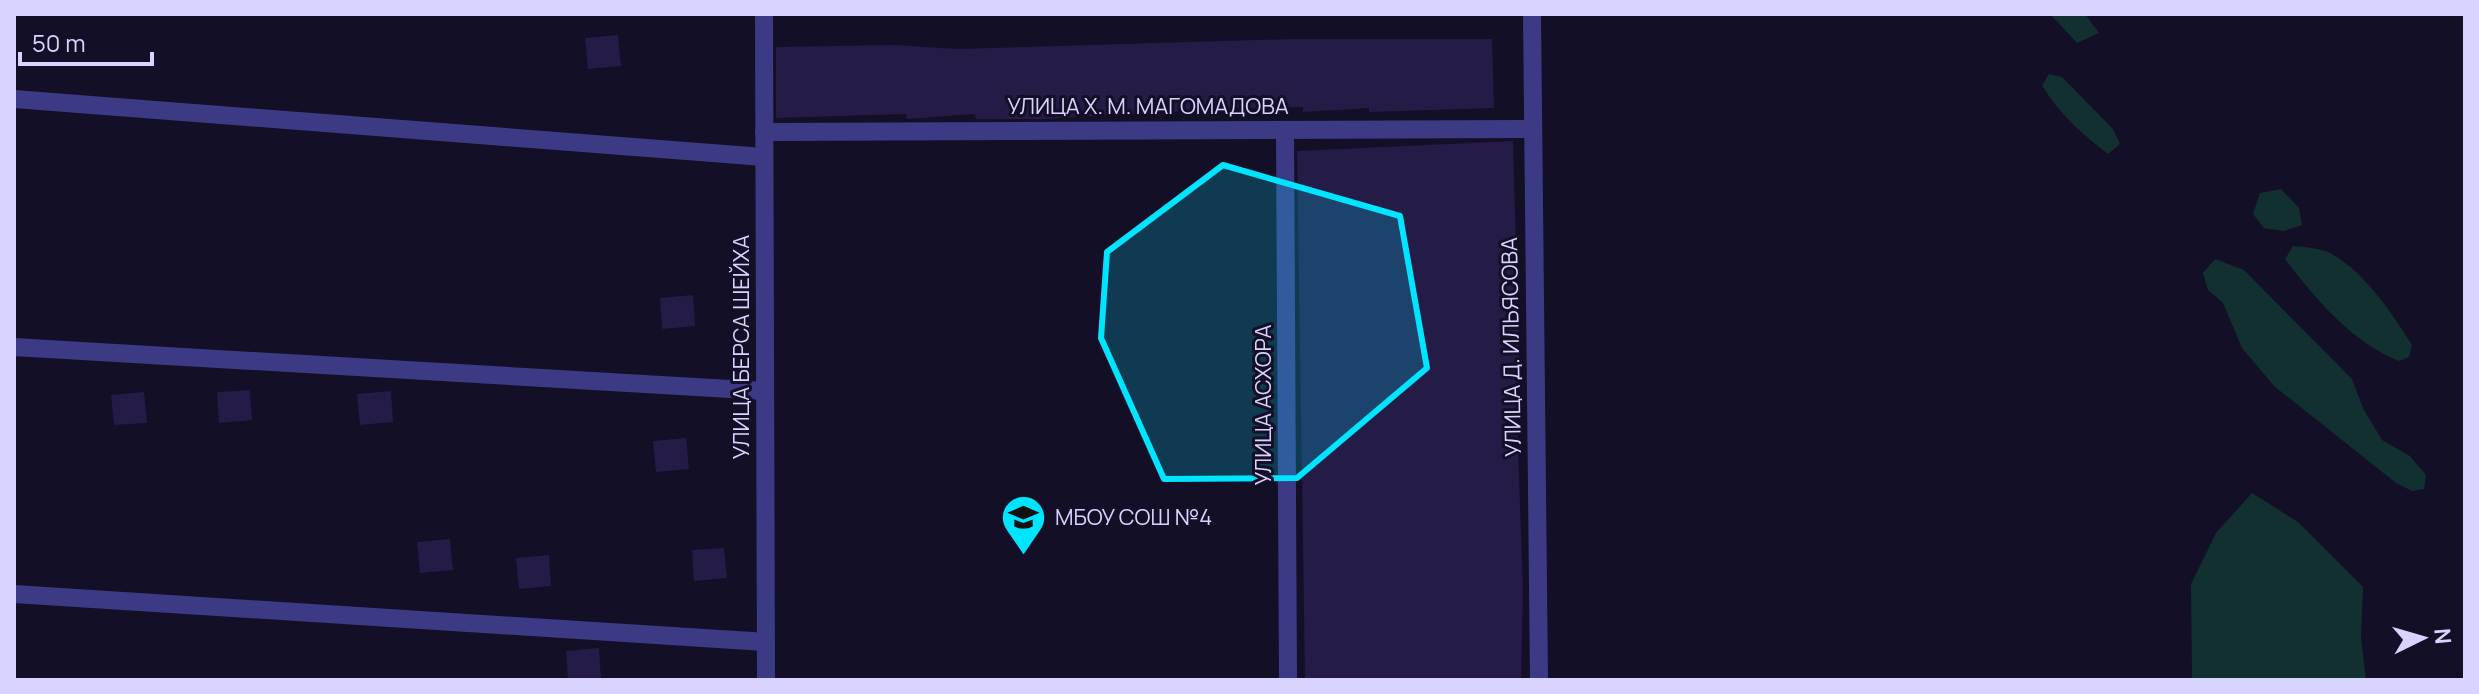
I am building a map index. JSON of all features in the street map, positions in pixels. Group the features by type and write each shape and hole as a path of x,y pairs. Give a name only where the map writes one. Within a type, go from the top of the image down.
{"street":[{"name":"УЛИЦА БЕРСА ШЕЙХА","path":"764,14 766,680"},
{"name":"УЛИЦА Д. ИЛЬЯСОВА","path":"1532,14 1539,680"},
{"path":"14,99 764,157"},
{"name":"УЛИЦА Х. М. МАГОМАДОВА","path":"764,132 1533,129"},
{"name":"УЛИЦА АСХОРА","path":"1285,130 1288,680"},
{"path":"14,347 765,391"},
{"path":"14,594 766,642"}],"highlighted area":[{"path":"1223,165 1400,216 1427,368 1297,478 1164,479 1101,338 1107,252"}],"green space":[{"path":"2050,14 2085,14 2099,33 2077,43"},
{"path":"2049,74 2062,77 2113,129 2120,144 2108,154 2072,123 2042,85"},
{"path":"2281,189 2299,208 2302,225 2284,231 2264,228 2253,214 2260,193"},
{"path":"2293,246 2326,251 2354,270 2386,307 2412,345 2409,357 2399,361 2382,353 2335,318 2285,259"},
{"path":"2215,259 2244,270 2352,379 2363,408 2382,440 2410,456 2426,475 2424,489 2412,491 2396,483 2274,386 2242,348 2223,303 2208,290 2203,273"},
{"path":"2252,493 2298,522 2363,587 2361,638 2366,680 2192,680 2191,584 2216,533"}],"building":[{"path":"618,35 621,66 588,69 585,38"},
{"path":"1292,39 1492,39 1494,108 1369,112 1369,108 1303,112 1303,107 1240,108 1043,119 976,119 975,114 907,119 906,114 776,118 776,47 893,45 958,49"},
{"path":"1513,141 1520,391 1516,391 1523,589 1521,680 1305,680 1297,151"},
{"path":"693,295 695,326 662,329 660,298"},
{"path":"250,390 252,420 219,423 217,392"},
{"path":"391,391 393,422 360,425 357,394"},
{"path":"144,392 147,423 114,425 111,395"},
{"path":"686,438 689,469 656,472 653,441"},
{"path":"450,539 453,570 420,573 417,542"},
{"path":"724,548 727,578 694,581 692,550"},
{"path":"549,555 551,586 519,589 516,558"},
{"path":"599,648 601,679 568,680 566,651"}],"place":[{"name":"МБОУ СОШ №4","path":"1024,556"}]}
